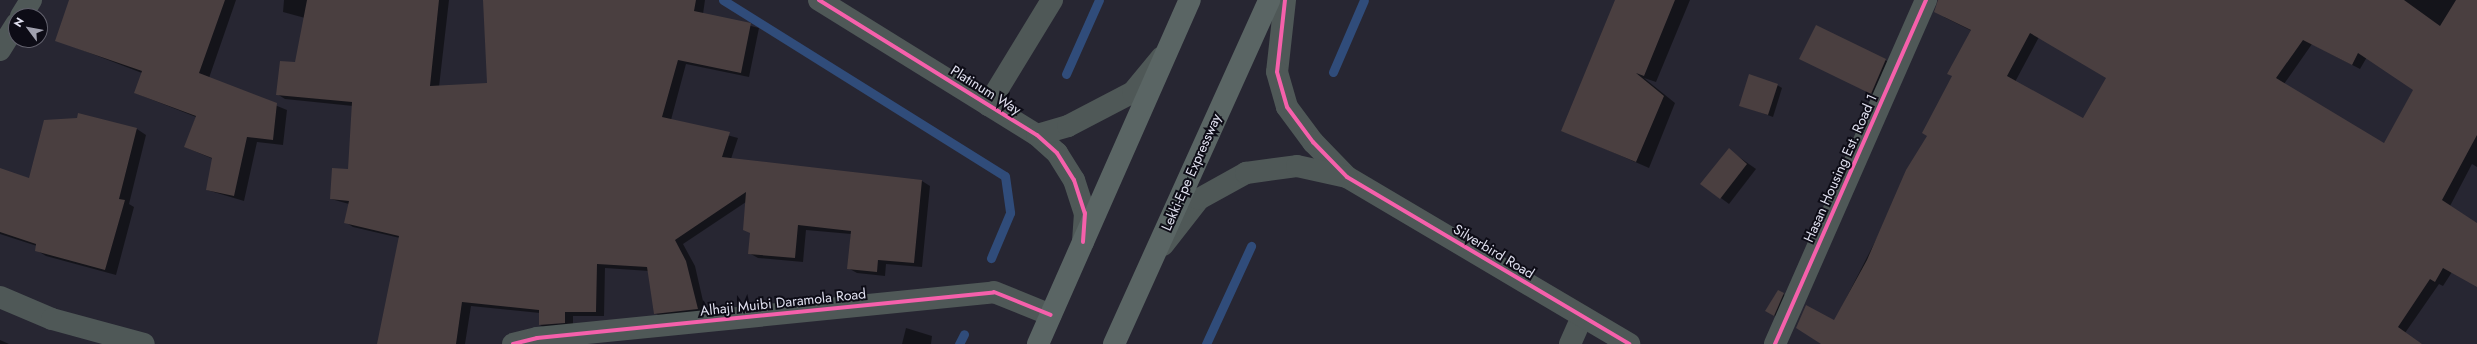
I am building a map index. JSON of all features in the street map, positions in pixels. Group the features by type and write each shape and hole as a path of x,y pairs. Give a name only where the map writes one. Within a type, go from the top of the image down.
{"highway":[{"path":"1038,344 1190,0"},
{"name":"Lekki-Epe Expressway","path":"1114,344 1269,0"}],"street":[{"name":"Platinum Way","path":"819,0 1037,135 1057,153 1074,180 1085,213 1083,242"},
{"path":"988,104 1052,0"},
{"path":"1285,0 1278,72 1287,107 1313,142 1347,177"},
{"name":"Hasan Housing Est. Road 1","path":"1774,344 1926,0"},
{"path":"0,50 8,37"},
{"path":"1037,135 1068,126 1133,92 1167,52"},
{"path":"1152,258 1199,199 1246,173 1297,166 1347,177"},
{"name":"Silverbird Road","path":"1347,177 1628,344"},
{"name":"Alhaji Muibi Daramola Road","path":"513,344 994,292 1051,315"},
{"path":"0,297 52,319 144,344"},
{"path":"1570,344 1582,316"}],"building":[{"path":"69,0 225,0 199,73 277,103 273,140 247,137 234,196 206,190 212,158 184,147 196,116 134,93 142,71 55,41"},
{"path":"307,0 439,0 430,86 487,83 483,0 696,0 694,11 751,23 741,73 678,60 662,117 730,132 722,157 922,180 914,263 878,260 877,272 847,269 851,231 798,225 795,258 748,254 750,233 743,230 746,192 675,240 686,261 698,309 654,314 647,267 597,264 596,312 565,312 565,323 539,325 539,310 462,302 456,344 377,344 399,236 344,223 349,201 330,199 332,168 348,169 352,102 276,95 280,61 295,62"},
{"path":"1615,0 1675,0 1644,76 1636,73 1664,96 1636,162 1561,131"},
{"path":"1938,0 2404,0 2440,26 2456,0 2477,0 2477,135 2442,200 2477,223 2477,287 2443,268 2435,282 2430,279 2398,327 2422,344 1821,344 1796,328 1806,305 1834,320 1867,260 1906,170 1927,136 1922,133 1952,76 1947,74 1971,30 1934,12","holes":["2030,33 2106,78 2083,118 2007,76","2303,40 2352,65 2358,53 2413,90 2384,143 2276,78"]},
{"path":"1816,25 1886,59 1871,94 1799,59"},
{"path":"1749,74 1778,84 1768,115 1739,106"},
{"path":"78,113 137,128 119,199 125,200 105,270 35,251 36,244 0,232 0,168 29,178 44,120 77,118"},
{"path":"1729,148 1747,164 1720,199 1700,184"},
{"path":"1778,290 1784,293 1774,316 1765,311"}],"waterway":[{"path":"723,0 1005,176 1010,213 991,258"},
{"path":"1066,74 1099,0"},
{"path":"1333,72 1364,0"},
{"path":"1206,344 1251,246"},
{"path":"959,344 964,334"}],"cycle path":[{"path":"819,0 1037,135 1057,153 1074,180 1085,213 1083,242"},
{"path":"1285,0 1277,72 1287,107 1313,142 1347,177 1629,344"},
{"path":"1775,344 1926,0"},
{"path":"513,344 537,338 994,292 1051,315"}]}
